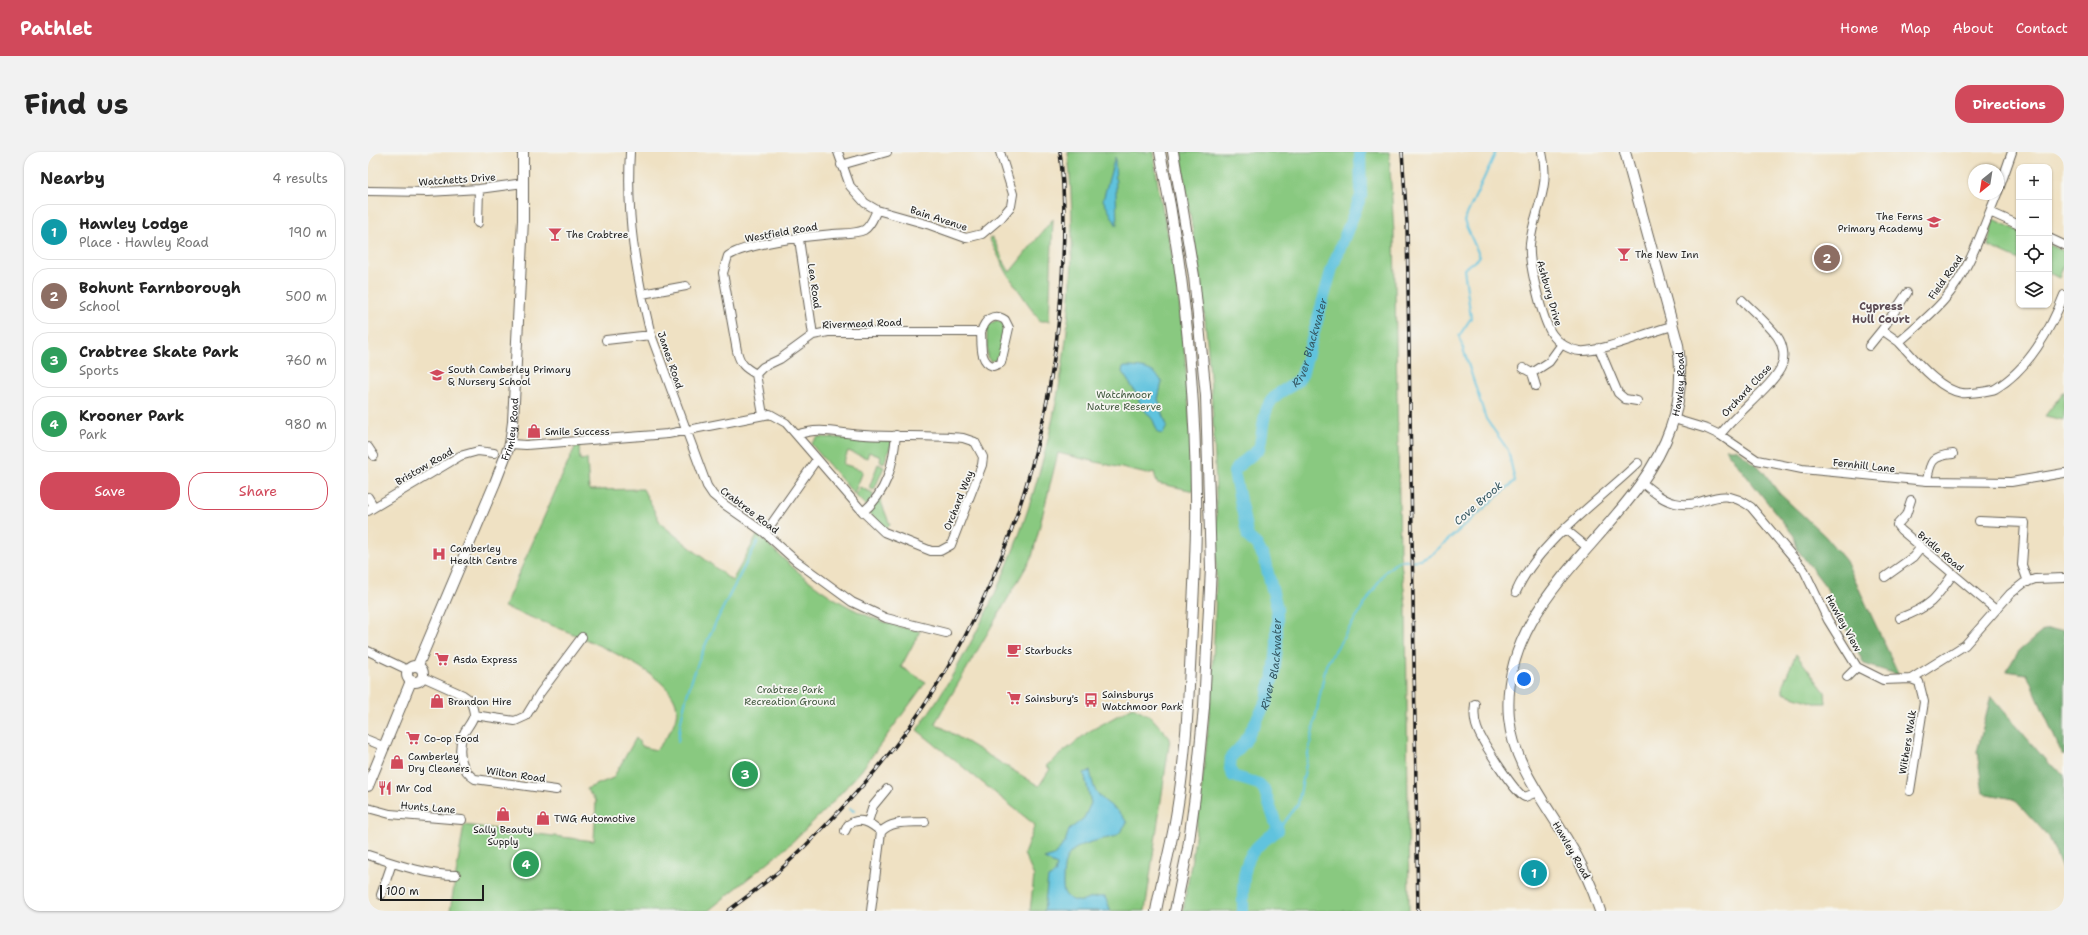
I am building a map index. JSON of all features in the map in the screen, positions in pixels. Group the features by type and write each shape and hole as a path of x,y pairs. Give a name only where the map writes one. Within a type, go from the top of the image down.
{"main road":[{"name":"Frimley Road","path":"418,665 495,484 510,444 513,417 524,183 523,152"},
{"path":"1156,911 1177,812 1182,770 1189,693 1196,515 1195,442 1187,337 1175,237 1160,152"},
{"path":"1174,152 1194,276 1206,396 1211,568 1204,707 1196,789 1188,848 1175,911"},
{"name":"Hawley Road","path":"1600,911 1585,871 1537,792 1523,765 1511,730 1508,702 1512,671 1519,647 1534,618 1563,576 1641,482 1658,454 1674,419 1678,403 1681,374 1678,345 1626,152"},
{"path":"418,665 422,669 423,677 418,682 412,681 407,677 408,670 411,666 418,665"},
{"path":"368,786 412,681"}],"street":[{"name":"James Road","path":"630,152 629,224 642,294 651,335 686,431"},
{"name":"Bain Avenue","path":"838,152 841,166 854,192 865,203 877,210 930,225 966,238 982,234 1001,218 1012,206 1013,194 1000,152"},
{"path":"841,166 888,152"},
{"name":"Ashbury Drive","path":"1542,152 1545,168 1545,183 1532,233 1531,264 1548,326 1556,339 1562,344"},
{"name":"Field Road","path":"2004,175 2012,152"},
{"name":"Watchetts Drive","path":"368,191 428,192 479,189 524,183"},
{"path":"478,224 479,189"},
{"name":"Field Road","path":"1899,342 1944,300 1973,253 1995,200"},
{"name":"Westfield Road","path":"756,374 744,368 740,361 723,272 723,265 728,256 736,251 799,239 865,230 869,227 877,210"},
{"path":"1990,212 2016,224"},
{"name":"Lea Road","path":"799,239 813,335"},
{"path":"2052,239 2064,245"},
{"path":"642,294 686,286"},
{"path":"1869,346 1882,330 1907,293"},
{"path":"1882,330 1899,342 1915,362 1939,383 1961,393 1994,390 2024,365 2047,330 2064,295"},
{"name":"Orchard Close","path":"1720,435 1735,417 1777,374 1784,356 1782,346 1777,336 1742,300"},
{"path":"997,316 1005,320 1009,328 1001,363 993,366 985,362 983,357 981,332 983,325 991,317 997,316"},
{"path":"1532,373 1549,362 1562,344 1579,351 1599,348 1673,326"},
{"name":"Rivermead Road","path":"756,374 763,367 780,359 813,335 828,332 981,332"},
{"path":"606,340 651,335"},
{"path":"1599,348 1607,371 1618,393 1625,399 1638,401"},
{"path":"1523,368 1532,373 1536,386"},
{"path":"510,444 526,445 668,434 763,414 756,374"},
{"name":"Orchard Way","path":"763,414 776,416 797,435 863,512 884,532 931,551 940,551 951,545 982,468 984,457 976,442 963,438 863,435 819,430 807,431 797,435"},
{"name":"Fernhill Lane","path":"1674,419 1707,429 1720,435 1752,457 1772,464 1863,476 1927,481 2011,482 2064,473"},
{"name":"Crabtree Road","path":"686,431 703,480 713,495 724,505 765,533 796,561 852,602 886,618 946,633"},
{"path":"863,512 880,495 893,459 896,435"},
{"path":"368,447 374,456"},
{"name":"Bristow Road","path":"371,509 460,456 478,451 494,453"},
{"path":"1927,481 1929,468 1933,459 1940,455 1953,454"},
{"path":"765,533 817,459"},
{"path":"1516,592 1535,563 1565,529 1638,463"},
{"name":"Hawley View","path":"1641,482 1656,494 1675,503 1693,504 1711,497 1727,496 1734,497 1751,507 1804,570 1828,620 1857,667 1883,680 1911,679"},
{"path":"368,497 371,509"},
{"name":"Bridle Road","path":"1911,500 1906,515 1897,525 1920,547 1996,610"},
{"path":"1979,521 2025,523 2022,565 2028,582"},
{"path":"1565,529 1587,547"},
{"path":"1885,577 1913,558 1920,547"},
{"path":"1900,618 1921,610 1933,602 1953,574"},
{"path":"1911,679 1965,645 2010,594 2028,582 2034,579 2064,578"},
{"path":"423,677 463,695 470,700 474,715 515,721 526,716 540,693 582,637"},
{"path":"368,650 408,670"},
{"path":"1847,677 1857,667"},
{"name":"Withers Walk","path":"1910,792 1924,702 1920,682 1911,679"},
{"path":"1475,704 1474,716 1477,730 1490,753 1517,792 1524,797 1537,792"},
{"name":"Wilton Road","path":"474,715 463,736 461,759 464,770 468,775 475,779 556,790"},
{"path":"368,740 385,747"},
{"path":"868,822 873,806 887,790"},
{"name":"Hunts Lane","path":"368,808 390,814 462,820"},
{"path":"845,831 848,825 858,820 868,822 881,832"},
{"path":"871,911 881,832 888,826 925,822"},
{"path":"368,855 392,863 444,876 456,876"},
{"path":"381,895 392,863"}],"green space":[{"name":"Watchmoor Nature Reserve","path":"1068,152 1154,152 1158,184 1176,278 1187,384 1194,491 1157,483 1154,472 1147,474 1058,453 1032,557 935,723 1039,786 1050,769 1046,766 1088,732 1133,707 1150,716 1170,738 1145,911 1030,911 1034,876 1024,854 1035,825 917,730 958,665 993,598 1022,527 1044,454 1060,380 1069,305 1072,229"},
{"path":"1181,152 1389,152 1394,233 1400,553 1406,607 1409,911 1183,911 1203,779 1209,712 1214,645 1216,510 1214,443 1205,321"},
{"path":"1053,219 1049,321 1040,321 1008,275 989,238 992,237 1010,272"},
{"path":"1993,219 2016,230 2016,259 1988,246"},
{"path":"2052,246 2064,251 2064,265 2059,278 2052,274"},
{"path":"997,320 1003,323 1005,329 998,360 990,361 987,357 987,325"},
{"path":"2064,391 2064,420 2045,416"},
{"path":"817,437 893,440 884,463 880,461 881,457 869,452 867,458 848,451 843,464 862,470 862,474 854,494 811,444"},
{"name":"Crabtree Park Recreation Ground","path":"579,446 580,460 587,459 589,490 643,489 661,524 732,581 758,534 776,552 812,583 851,608 872,618 920,631 901,667 926,682 861,771 828,807 787,847 708,911 450,911 464,825 594,841 596,801 586,789 613,778 636,738 643,747 656,750 668,735 676,716 676,704 667,689 650,674 600,646 504,607 575,447"},
{"path":"1725,449 1736,449 1762,470 1779,493 1825,536 1846,561 1899,675 1864,664 1826,587 1797,549 1794,536"},
{"path":"878,464 884,467 874,490 869,488"},
{"path":"860,487 873,493 873,497 866,506 855,495"},
{"path":"880,499 890,525 886,529 867,511"},
{"path":"2064,629 2064,755 2061,752 2027,674 2006,671 2019,651 2044,630"},
{"path":"1796,654 1825,692 1826,703 1815,703 1783,693 1783,684"},
{"path":"1991,696 2048,763 2064,774 2064,874 2049,837 2014,799 1983,793 1977,752"}],"water":[{"path":"1115,157 1117,226 1103,200"},
{"path":"1123,367 1145,369 1155,373 1162,382 1158,399 1167,426 1163,434 1158,433 1153,420 1142,407 1134,390 1122,372"},
{"path":"1090,771 1097,793 1104,801 1121,814 1127,823 1115,836 1080,846 1069,854 1064,866 1063,889 1066,896 1076,901 1083,901 1096,897 1105,897 1111,911 1044,911 1048,878 1055,874 1057,865 1044,859 1054,856 1065,842 1069,830 1084,818 1091,803 1084,773"}],"waterway":[{"name":"River Blackwater","path":"1243,911 1245,870 1251,854 1258,845 1278,830 1264,789 1259,784 1233,776 1230,769 1231,757 1244,743 1267,701 1269,688 1274,674 1277,646 1277,608 1264,558 1257,545 1248,537 1234,472 1237,467 1259,449 1264,418 1271,401 1279,393 1299,380 1302,375 1332,268 1361,196 1360,152"},
{"name":"Cove Brook","path":"1278,830 1298,804 1326,665 1385,572 1398,561 1421,560 1431,555 1515,481 1508,450 1486,419 1459,336 1471,318 1464,269 1480,257 1464,221 1496,152"},
{"path":"678,742 682,716 689,690 708,638 758,541"},
{"path":"850,809 854,811"}],"railway":[{"path":"728,911 779,871 847,803 879,767 908,729 939,683 966,635 990,584 1010,533 1028,480 1042,426 1052,372 1059,317 1063,255 1064,193 1060,152"},
{"path":"1402,152 1407,223 1418,911"}],"place":[{"name":"The Ferns Primary Academy","path":"1934,222"},
{"name":"The Crabtree","path":"555,234"},
{"name":"The New Inn","path":"1624,254"},
{"name":"Bohunt Farnborough","path":"1827,258"},
{"name":"South Camberley Primary & Nursery School","path":"437,375"},
{"name":"Smile Success","path":"534,431"},
{"name":"Camberley Health Centre","path":"439,554"},
{"name":"Starbucks","path":"1014,650"},
{"name":"Asda Express","path":"442,659"},
{"name":"Sainsbury's","path":"1014,698"},
{"name":"Sainsburys Watchmoor Park","path":"1091,700"},
{"name":"Brandon Hire","path":"437,701"},
{"name":"Co-op Food","path":"413,738"},
{"name":"Camberley Dry Cleaners","path":"397,762"},
{"name":"Crabtree Skate Park","path":"745,774"},
{"name":"Mr Cod","path":"385,788"},
{"name":"Sally Beauty Supply","path":"503,814"},
{"name":"TWG Automotive","path":"543,818"},
{"name":"Krooner Park","path":"526,864"},
{"name":"Hawley Lodge","path":"1534,873"}],"district":[{"name":"Cypress Hull Court","path":"1881,312"}]}
